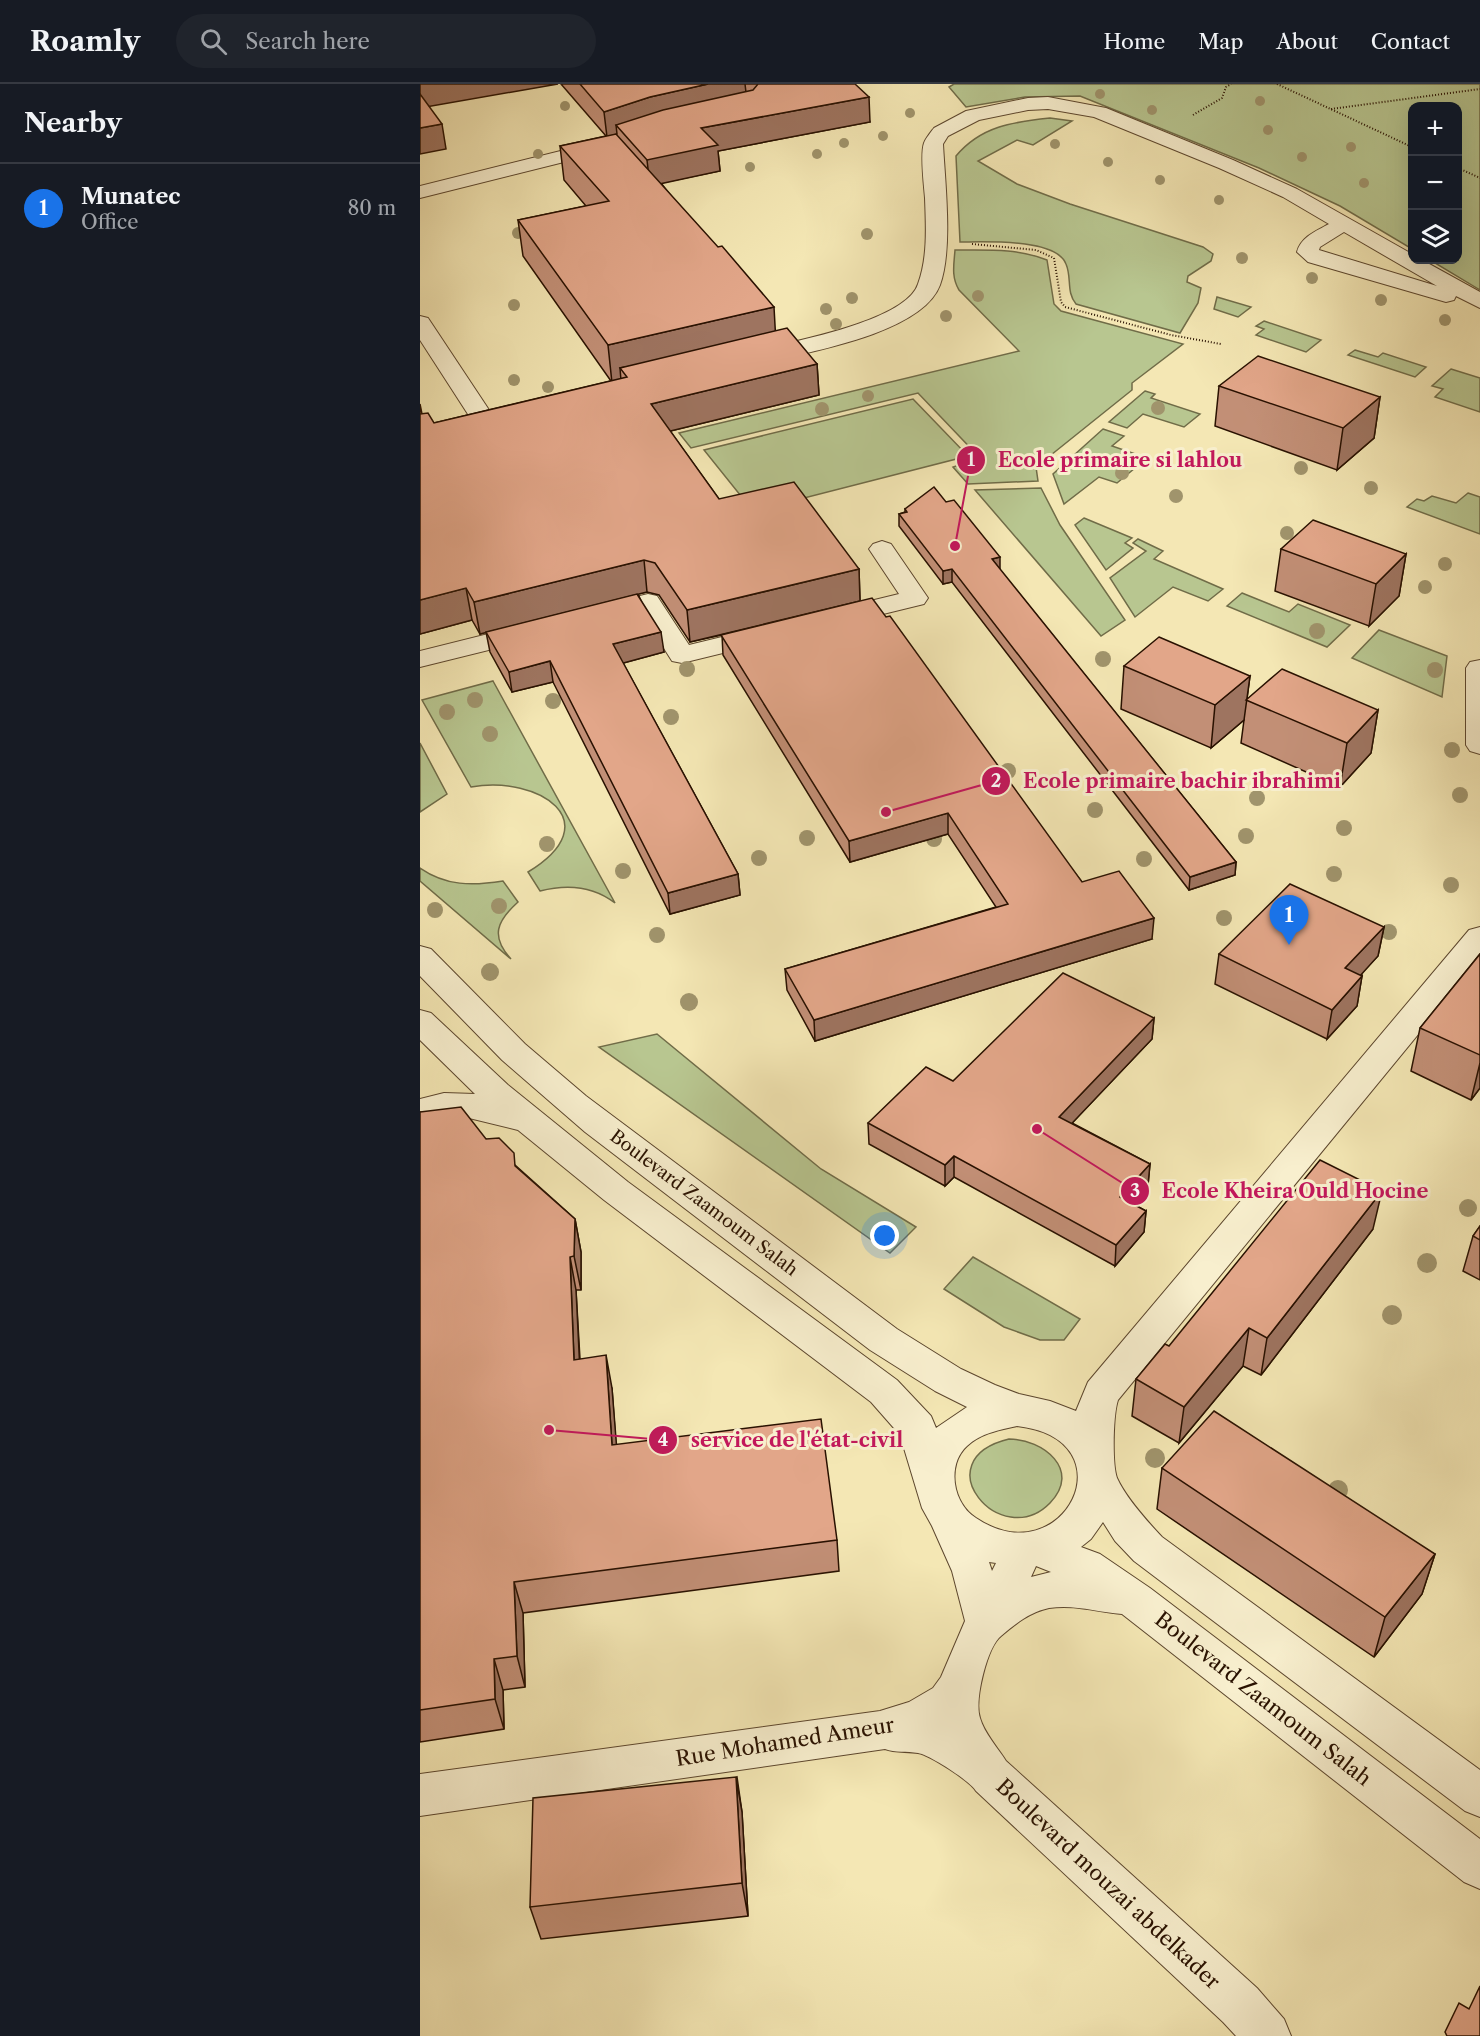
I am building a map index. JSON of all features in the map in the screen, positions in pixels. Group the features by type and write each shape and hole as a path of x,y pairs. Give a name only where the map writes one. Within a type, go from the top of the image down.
{"street":[{"path":"740,361 841,337 896,316 919,302 929,285 936,240 933,144 941,132 974,115 1028,104 1057,104 1098,112 1247,173 1290,193 1344,223 1480,303"},
{"path":"420,192 584,153 628,139"},
{"path":"1344,223 1310,244 1308,252 1316,258 1480,303"},
{"path":"420,323 485,422"},
{"path":"420,659 648,602 681,655 915,598 882,549"},
{"path":"1480,668 1480,746"},
{"path":"950,1520 975,1540 1006,1549 1030,1549 1057,1541 1075,1530 1096,1499 1095,1412 1101,1393 1480,938"},
{"name":"Boulevard Zaamoum Salah","path":"420,957 482,1022 572,1104 889,1343 952,1382 990,1401 1025,1411"},
{"path":"420,1021 496,1094 616,1191 884,1391 917,1427 941,1508 950,1520 973,1569 980,1590 986,1624"},
{"path":"420,1112 450,1105 479,1105 503,1112 537,1127"},
{"path":"934,1479 936,1461 944,1443 975,1418 995,1412 1025,1411 1078,1402 1101,1393"},
{"path":"1025,1411 1050,1416 1079,1435 1089,1448 1097,1472 1129,1530 1148,1549 1480,1796"},
{"name":"Boulevard Zaamoum Salah","path":"1030,1549 1086,1567 1136,1601 1480,1867"},
{"name":"Rue Mohamed Ameur","path":"420,1795 880,1731 936,1711 948,1702 958,1688 973,1647 1030,1549"},
{"path":"986,1624 1004,1606 1031,1593 1059,1589 1088,1589 1136,1601"},
{"name":"Boulevard mouzai abdelkader","path":"958,1688 959,1724 991,1776 1240,2005 1267,2036"},
{"path":"880,1731 918,1731 943,1740 991,1776"}],"path":[{"path":"1188,118 1222,98 1226,87 1231,84"},
{"path":"1276,84 1408,145"},
{"path":"1331,109 1480,89"},
{"path":"1462,170 1480,178"},
{"path":"936,240 1036,250 1054,258 1061,302 1065,307 1171,335 1221,344"}],"green space":[{"path":"954,84 1480,84 1480,290 1437,264 1462,264 1462,102 1408,102 1408,247 1340,206 1259,168 1080,96 1025,97 966,107 949,87"},
{"path":"1050,118 1072,121 1033,145 1017,140 978,161 1017,184 1070,204 1203,247 1213,254 1211,261 1188,276 1187,282 1201,288 1198,303 1180,333 1076,304 1071,295 1066,264 1060,256 1049,250 1018,243 960,242 956,156 976,138 998,127"},
{"path":"955,250 1024,253 1047,260 1054,304 1061,311 1183,344 1132,383 1132,390 1036,467 1038,481 968,484 953,467 980,458 918,393 691,448 679,433 1019,351 959,290 954,275"},
{"path":"1217,297 1251,307 1238,317 1214,309"},
{"path":"1264,321 1321,340 1306,352 1256,335 1264,329 1256,326"},
{"path":"1355,350 1378,357 1383,353 1426,367 1415,377 1348,355"},
{"path":"1451,369 1480,378 1480,412 1435,397 1443,389 1432,386"},
{"path":"1145,391 1155,394 1151,398 1200,414 1184,427 1143,414 1127,428 1109,422"},
{"path":"913,399 968,456 753,511 704,450"},
{"path":"1103,429 1124,436 1112,446 1147,458 1117,483 1099,477 1064,504 1053,474"},
{"path":"1041,488 1060,525 1125,620 1101,636 975,490"},
{"path":"1468,493 1480,497 1480,534 1407,507 1417,499 1424,501 1432,496 1456,503"},
{"path":"1084,518 1132,538 1125,543 1133,548 1106,570 1075,525"},
{"path":"1138,539 1163,551 1154,559 1223,589 1208,601 1173,587 1135,617 1110,578 1146,551 1133,543"},
{"path":"1242,593 1289,612 1298,604 1350,625 1327,647 1227,606"},
{"path":"1379,630 1447,656 1442,697 1352,658"},
{"path":"493,681 615,903 598,893 579,888 540,891 528,872 552,854 563,836 564,820 556,806 541,795 520,788 496,785 471,787 422,700"},
{"path":"420,743 447,794 420,812"},
{"path":"420,868 440,878 460,883 481,884 503,881 518,902 501,922 498,936 504,951 511,959 420,881"},
{"path":"657,1034 821,1169 916,1227 890,1253 599,1047"},
{"path":"973,1257 1080,1319 1064,1340 1040,1340 1004,1327 944,1289"},
{"path":"1009,1439 1034,1444 1054,1459 1060,1468 1062,1479 1059,1491 1050,1503 1031,1515 1011,1517 993,1510 978,1498 971,1482 972,1465 984,1450"}],"building":[{"path":"580,84 708,84 650,97 604,112"},
{"path":"758,84 855,84 869,97 701,128 718,145 647,160 616,125 663,110 753,90"},
{"path":"420,94 442,124 420,128"},
{"path":"616,134 718,247 722,246 774,307 608,345 518,220 609,201 560,146"},
{"path":"787,328 817,364 651,404 719,499 794,482 859,569 687,610 655,563 644,560 474,602 466,588 420,600 420,414 428,413 434,423 627,377 620,368"},
{"path":"1258,356 1380,397 1343,428 1219,386"},
{"path":"934,487 946,502 954,500 1000,557 992,559 1236,862 1190,877 952,569 943,571 899,514 907,512 905,509"},
{"path":"1313,520 1406,554 1376,584 1281,549"},
{"path":"637,594 661,632 613,644 738,874 668,893 550,661 509,672 486,632"},
{"path":"872,598 886,617 890,616 1082,882 1119,871 1154,918 814,1020 785,969 1008,904 948,813 849,841 721,635"},
{"path":"1159,637 1250,676 1215,705 1124,666"},
{"path":"1282,669 1378,710 1347,743 1246,700"},
{"path":"1290,884 1384,927 1345,968 1362,976 1332,1010 1219,954"},
{"path":"1480,954 1480,1055 1420,1028"},
{"path":"1063,973 1154,1018 1059,1117 1150,1164 1120,1197 1146,1211 1116,1245 954,1156 945,1165 868,1123 926,1067 953,1081"},
{"path":"461,1107 486,1139 499,1138 514,1153 515,1166 575,1219 574,1256 570,1257 574,1360 606,1355 612,1445 821,1419 837,1540 514,1582 517,1656 494,1659 495,1699 420,1710 420,1112"},
{"path":"1320,1160 1382,1191 1267,1338 1249,1328 1184,1407 1136,1379 1165,1344 1169,1346"},
{"path":"1480,1226 1480,1240 1473,1236"},
{"path":"1214,1411 1435,1554 1385,1617 1162,1468"},
{"path":"736,1777 742,1883 530,1907 533,1798"},
{"path":"1480,1986 1480,2036 1447,2036 1445,2032 1459,2003 1469,2009"}],"place":[{"name":"Ecole primaire si lahlou","path":"955,546"},
{"name":"Ecole primaire bachir ibrahimi","path":"886,812"},
{"name":"Munatec","path":"1289,945"},
{"name":"Ecole Kheira Ould Hocine","path":"1037,1129"},
{"name":"service de l'état-civil","path":"549,1430"}]}
